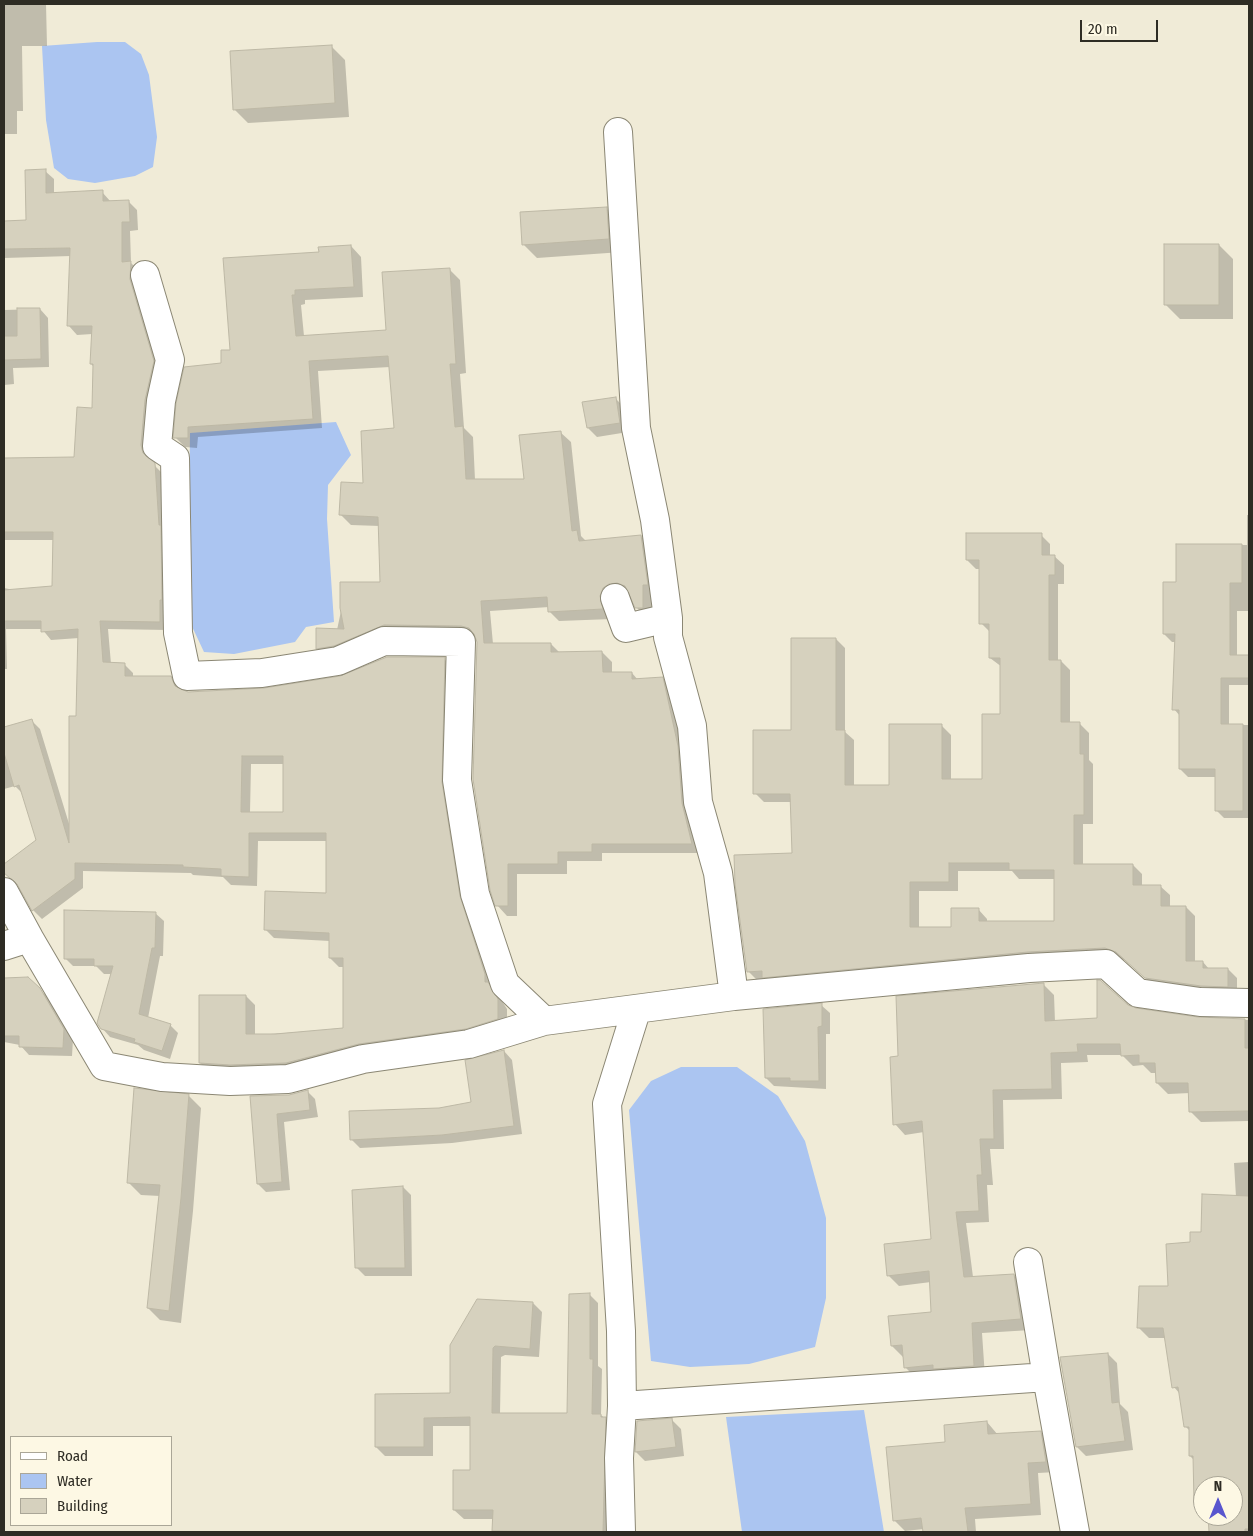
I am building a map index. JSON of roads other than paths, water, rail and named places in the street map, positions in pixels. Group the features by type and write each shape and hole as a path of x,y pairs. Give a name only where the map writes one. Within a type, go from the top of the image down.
{"street":[{"path":"618,132 636,428 655,520 668,618 668,637 692,726 698,802 718,873 734,996"},
{"path":"145,275 170,360 161,401 157,446 174,458 178,633 187,676 262,673 338,662 384,641 461,642 457,780 475,894 505,984 544,1021"},
{"path":"615,598 626,628 668,618"},
{"path":"4,892 16,942 104,1066 162,1076 230,1081 288,1079 363,1059 469,1044 544,1021 636,1011 734,996 1030,968 1106,964 1138,993 1200,1002 1249,1003"},
{"path":"621,1532 619,1458 622,1406 621,1330 607,1104 636,1011"},
{"path":"1028,1262 1075,1532"},
{"path":"622,1406 1047,1377"}],"water":[{"path":"125,42 141,54 149,75 157,137 153,167 135,176 95,183 68,179 54,168 46,120 42,46"},
{"path":"336,422 351,455 328,485 327,519 334,622 306,627 295,642 234,654 204,652 188,618 190,433"},
{"path":"681,1067 737,1067 778,1096 805,1141 826,1218 826,1298 815,1347 749,1364 690,1367 651,1361 629,1110 651,1081"},
{"path":"864,1410 884,1532 742,1532 726,1417"}]}
